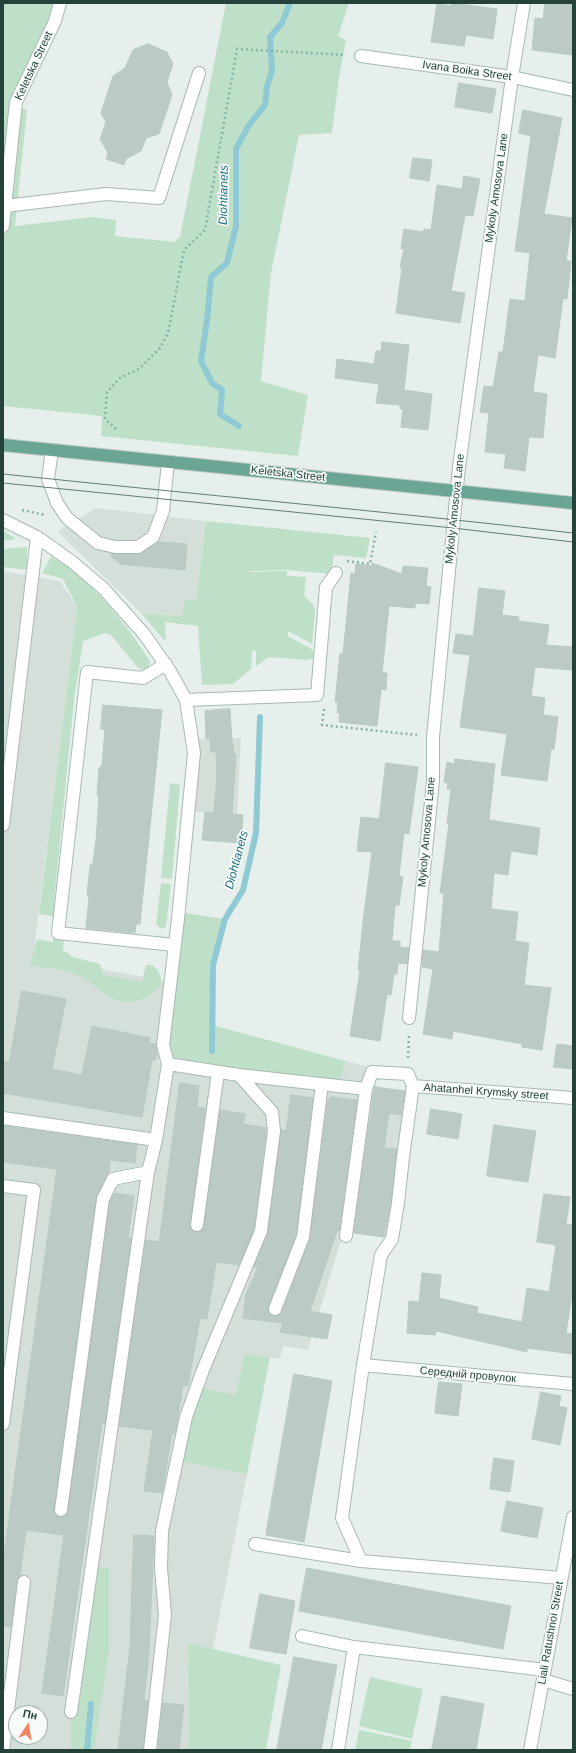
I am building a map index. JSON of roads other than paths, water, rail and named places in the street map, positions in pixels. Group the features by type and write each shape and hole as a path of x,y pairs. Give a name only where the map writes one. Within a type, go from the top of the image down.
{"main road":[{"name":"Keletska Street","path":"3,445 573,503"}],"street":[{"name":"Keletska Street","path":"3,226 16,102 55,21 60,3"},
{"name":"Mykoly Amosova Lane","path":"409,1018 433,781 433,736 457,491 512,77 524,3"},
{"name":"Ivana Boika Street","path":"361,56 512,77 573,90"},
{"path":"5,206 106,194 159,198 199,73"},
{"path":"52,450 48,479 57,503 67,518 98,543 115,547 138,547 153,537 163,511 168,462"},
{"path":"3,520 37,537 71,561 103,588 144,634 166,664 186,700 194,753 163,1045 168,1064 156,1140 148,1172 71,1712"},
{"path":"3,825 37,537"},
{"path":"186,700 317,695 326,587 336,573"},
{"path":"166,664 143,678 87,672 58,933 174,945"},
{"path":"168,1064 239,1075 366,1089 346,1236"},
{"path":"196,1225 218,1072"},
{"name":"Ahatanhel Krymsky street","path":"366,1089 372,1072 408,1074 413,1086 573,1098"},
{"path":"150,1750 165,1615 161,1568 162,1531 186,1417 203,1370 261,1231 274,1131 272,1112 239,1075"},
{"path":"275,1310 303,1237 322,1084"},
{"path":"361,1560 342,1518 363,1366 381,1255 392,1239 413,1086"},
{"path":"3,1118 156,1140"},
{"path":"61,1510 103,1199 113,1179 148,1172"},
{"path":"3,1186 34,1190 3,1424"},
{"name":"Середній провулок","path":"363,1366 573,1384"},
{"name":"Liali Ratushnoi Street","path":"530,1750 573,1517"},
{"path":"255,1544 361,1560 561,1578"},
{"path":"3,1750 24,1582"},
{"path":"302,1636 354,1647 544,1675 573,1689"},
{"path":"338,1750 354,1647"}],"waterway":[{"name":"Diohtianets","path":"239,426 220,414 222,390 212,383 201,361 211,277 227,263 236,226 236,149 249,125 265,105 267,86 272,71 270,37 282,23 290,3"},
{"name":"Diohtianets","path":"212,1051 213,965 225,919 243,890 256,833 260,717"},
{"name":"Diohtianets","path":"87,1750 91,1704"}],"tram line":[{"path":"3,474 573,533"},
{"path":"3,483 453,528 573,542"}]}
